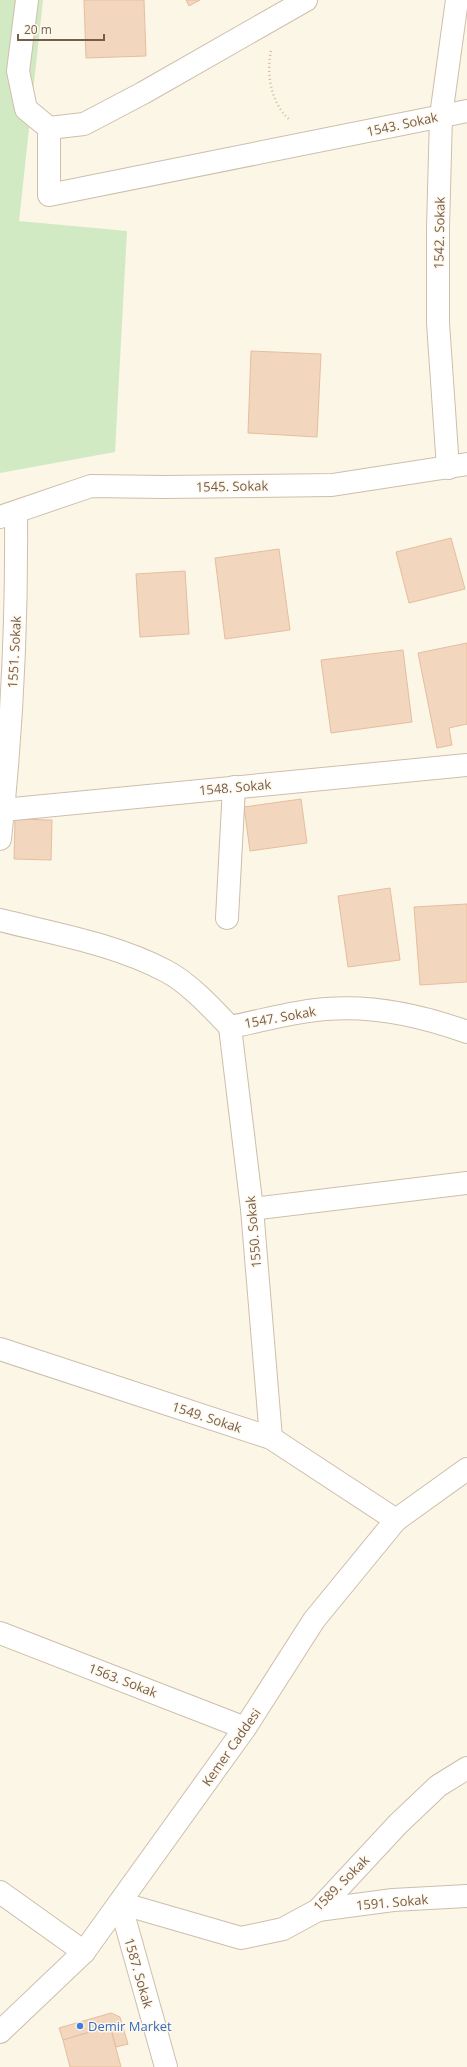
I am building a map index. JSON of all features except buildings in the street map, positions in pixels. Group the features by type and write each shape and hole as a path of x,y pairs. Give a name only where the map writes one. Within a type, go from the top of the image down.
{"street":[{"path":"27,0 18,71 26,109 49,128 84,124 143,93 306,0"},
{"name":"1542. Sokak","path":"457,0 441,116 438,322 458,466"},
{"name":"1543. Sokak","path":"49,128 49,195 467,111"},
{"name":"1545. Sokak","path":"8,515 91,486 164,487 332,485 458,466"},
{"name":"1551. Sokak","path":"0,839 16,597 8,515"},
{"name":"1548. Sokak","path":"3,810 467,766"},
{"path":"227,918 234,787"},
{"name":"1547. Sokak","path":"0,920 119,951 167,971 205,1001 230,1027 326,1009 384,1011 467,1032"},
{"name":"1550. Sokak","path":"230,1027 252,1209 271,1438"},
{"path":"252,1209 467,1182"},
{"name":"1549. Sokak","path":"0,1349 271,1438 396,1520"},
{"name":"Kemer Caddesi","path":"0,2032 84,1952 245,1728 314,1620 396,1520 467,1469"},
{"name":"1563. Sokak","path":"0,1633 245,1728"},
{"name":"1589. Sokak","path":"120,1903 241,1938 283,1929 318,1910 398,1824 438,1786 467,1768"},
{"path":"0,1892 84,1952"},
{"name":"1591. Sokak","path":"318,1910 392,1900 467,1896"},
{"name":"1587. Sokak","path":"120,1903 166,2067"}],"path":[{"path":"272,46 269,59 269,78 273,92 283,114 292,123"}],"green space":[{"path":"0,0 43,0 19,221 127,231 115,452 0,473"}],"place":[{"name":"Demir Market","path":"80,2026"}]}
